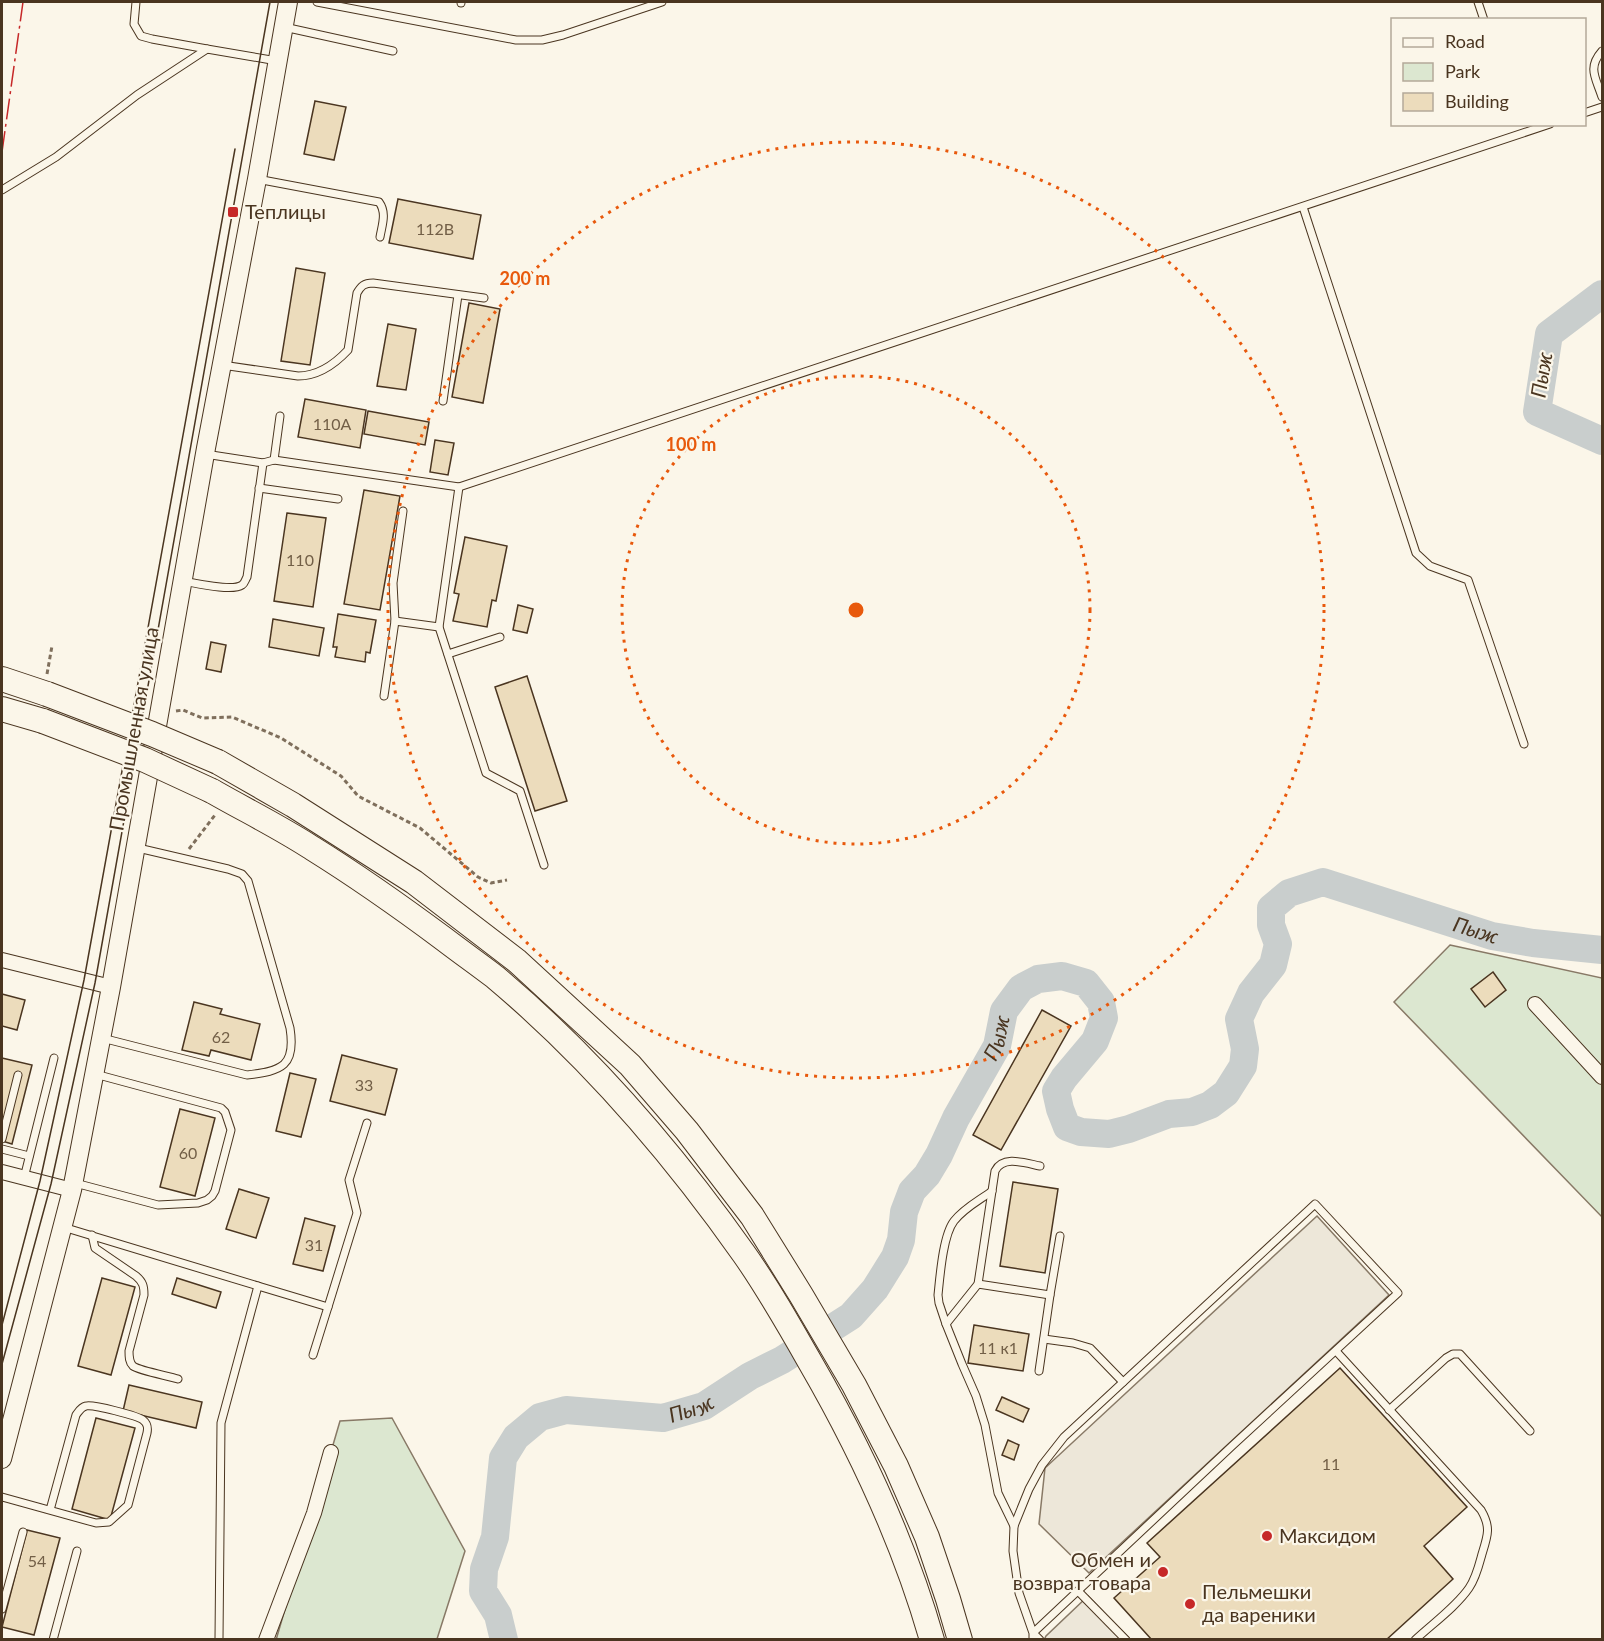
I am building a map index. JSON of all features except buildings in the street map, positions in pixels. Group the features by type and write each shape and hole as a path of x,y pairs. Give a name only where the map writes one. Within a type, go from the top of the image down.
{"highway":[{"path":"2,679 46,688 218,762 293,805 414,882 517,961 630,1065 687,1131 752,1216 854,1385 896,1466 927,1537 960,1640"},
{"path":"2,709 43,721 146,760 214,803 311,847 407,912 493,976 560,1035 664,1147 745,1255 779,1308 831,1399 871,1478 901,1546 923,1606 932,1640"}],"street":[{"name":"Промышленная улица","path":"2,1459 5,1434 73,1186 95,1074 288,2"},
{"path":"2,960 111,987"},
{"path":"1535,1004 1602,1077"},
{"path":"2,1172 73,1186"},
{"path":"266,1640 314,1513 331,1452"}],"lane":[{"path":"136,2 134,24 141,36 277,61"},
{"path":"316,2 516,40 542,40 662,2"},
{"path":"1478,2 1483,18"},
{"path":"284,27 393,51"},
{"path":"2,191 56,157 137,95 207,49"},
{"path":"1602,51 1594,61 1593,68 1602,97"},
{"path":"1586,112 1602,107"},
{"path":"205,454 263,463 274,460 459,487 1544,126"},
{"path":"257,179 379,202 383,207 384,215 380,237"},
{"path":"1303,207 1416,553 1430,566 1468,580 1524,744"},
{"path":"222,365 298,376 316,374 348,350 357,293 366,283 484,298"},
{"path":"443,401 458,295"},
{"path":"274,460 280,416"},
{"path":"183,581 230,588 244,583 247,577 263,463"},
{"path":"459,487 439,627 486,772 520,791 544,865"},
{"path":"259,488 338,499"},
{"path":"384,696 395,621 393,583 403,511"},
{"path":"395,621 439,627"},
{"path":"448,654 500,637"},
{"path":"102,1038 247,1076 283,1066 287,1063 291,1048 290,1028 248,881 242,874 228,869 135,848"},
{"path":"24,1178 54,1058"},
{"path":"73,1186 158,1206 198,1203 207,1200 214,1191 231,1130 225,1112 221,1108 95,1074"},
{"path":"2,1138 18,1075"},
{"path":"313,1355 357,1213 349,1180 367,1123"},
{"path":"2,1149 29,1156"},
{"path":"946,1324 978,1284 995,1171 998,1165 1011,1161 1040,1166"},
{"path":"992,1191 963,1212 954,1220 949,1229 938,1295 941,1312 986,1425 998,1493 1014,1526"},
{"path":"1033,1636 1206,1470 1398,1293 1315,1204 1064,1437 1042,1465 1029,1489 1014,1526 1013,1551 1019,1593 1033,1636 1040,1640"},
{"path":"63,1227 328,1307"},
{"path":"92,1235 95,1248 136,1276 142,1281 144,1287 144,1295 129,1351 129,1360 132,1365 139,1368 178,1379"},
{"path":"1039,1371 1060,1236"},
{"path":"978,1284 1050,1295"},
{"path":"219,1640 221,1423 258,1286"},
{"path":"1044,1339 1090,1348 1123,1382"},
{"path":"1336,1351 1480,1510 1489,1529 1470,1587 1415,1640"},
{"path":"1389,1410 1446,1358 1453,1354 1460,1354 1530,1431"},
{"path":"2,1497 96,1523 104,1523 115,1518 128,1505 147,1433 148,1426 145,1421 94,1406 80,1409 76,1415 50,1510"},
{"path":"2,1610 22,1532"},
{"path":"53,1640 77,1551"},
{"path":"1078,1591 1126,1640"}],"path":[{"path":"46,688 52,646"},
{"path":"159,713 183,710 202,718 232,717 280,738 341,776 357,796 420,828 477,877 491,883 507,880"},
{"path":"193,843 214,803"}],"green space":[{"path":"1450,945 1602,978 1602,1217 1394,1002"},
{"path":"392,1418 465,1551 437,1639 276,1640 340,1421"}],"shaded area":[{"path":"1317,1216 1389,1295 1089,1573 1039,1524 1045,1468"},
{"path":"1088,1596 1130,1639 1044,1640 1046,1636"}],"waterway":[{"name":"Пыж","path":"1602,294 1549,334 1537,412 1602,441"},
{"name":"Пыж","path":"504,1640 498,1615 483,1591 484,1569 495,1537 503,1458 516,1437 540,1417 566,1410 663,1418 704,1406 851,1316 875,1289 895,1257 901,1240 904,1212 912,1191 927,1175 939,1155 956,1118 997,1046 1004,1011 1021,988 1038,979 1062,976 1086,983 1101,1002 1104,1018 1095,1041 1056,1091 1067,1127 1081,1132 1109,1134 1169,1114 1192,1112 1210,1105 1226,1093 1243,1066 1245,1049 1239,1019 1251,993 1273,965 1278,944 1271,925 1271,908 1289,893 1323,882 1492,936 1602,950"}],"tram line":[{"path":"2,1364 51,1184 95,983 270,2"},
{"path":"2,1325 40,1181 84,980 235,149"}],"power":[{"path":"2,152 23,2"}],"place":[{"name":"Теплицы","path":"233,212"},
{"name":"Максидом","path":"1267,1536"},
{"name":"Обмен и возврат товара","path":"1163,1572"},
{"name":"Пельмешки да вареники","path":"1190,1604"}]}
